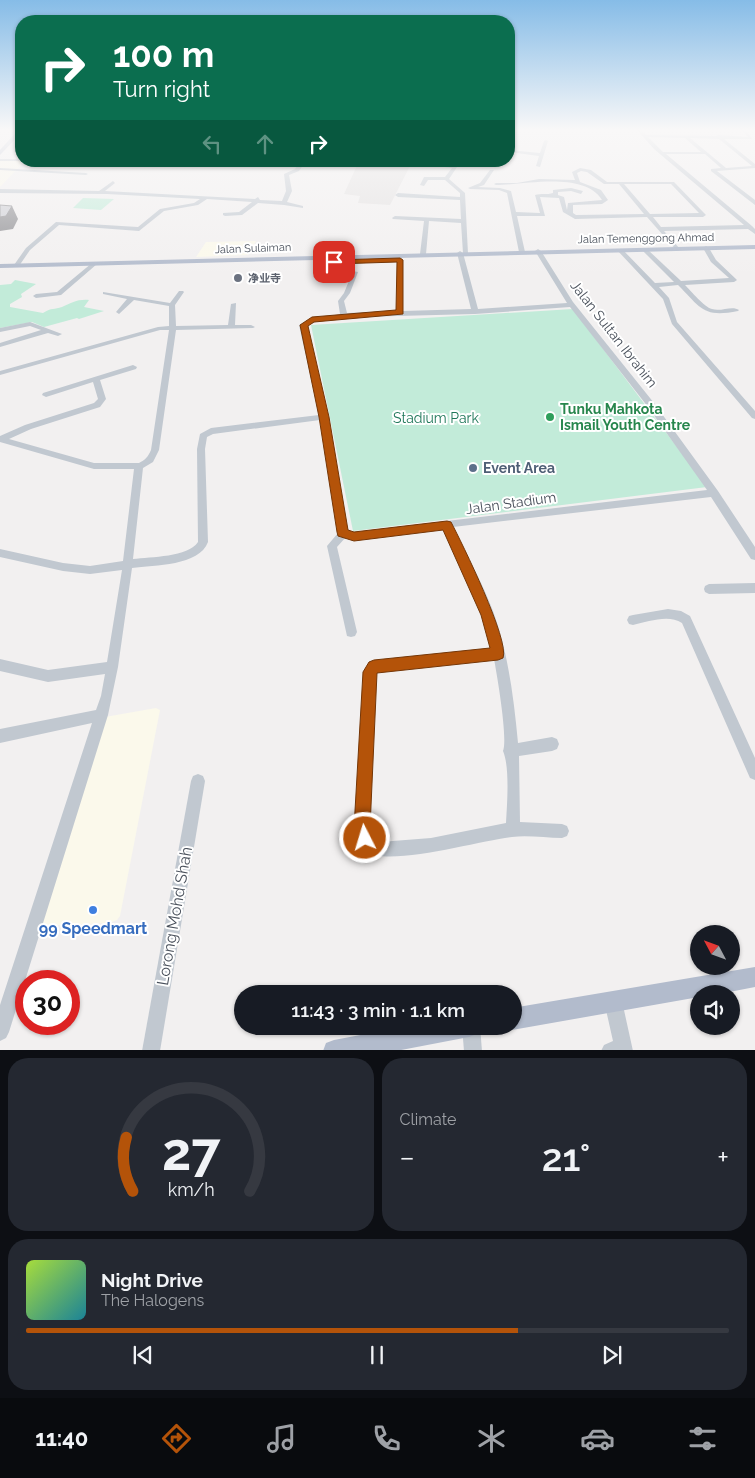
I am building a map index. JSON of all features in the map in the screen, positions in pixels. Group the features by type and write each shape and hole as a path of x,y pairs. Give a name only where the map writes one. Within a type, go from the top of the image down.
{"main road":[{"name":"Jalan Temenggong Ahmad","path":"538,251 755,247"},
{"name":"Jalan Sulaiman","path":"0,266 333,257 400,257 423,254 538,251"},
{"path":"522,1017 755,977"},
{"path":"334,1050 419,1035"}],"street":[{"path":"284,203 289,191 287,179"},
{"path":"422,185 425,179"},
{"path":"446,179 462,194 464,221 463,253 475,312"},
{"path":"483,183 486,179"},
{"path":"514,214 543,215 537,196 554,195 561,198 565,211 580,218 701,216 703,214 672,183 620,183 603,182 599,179"},
{"path":"694,179 755,232"},
{"path":"724,179 755,203"},
{"path":"470,188 483,183 517,184 539,180 577,182 599,192 604,200 602,202 570,204 570,214"},
{"path":"101,192 113,182"},
{"path":"620,183 677,249"},
{"path":"457,189 500,189 509,192 522,252"},
{"path":"0,191 101,192 257,201 270,199 302,207"},
{"path":"742,193 755,192"},
{"path":"226,214 238,215 246,208 253,206 261,194"},
{"path":"398,195 463,199"},
{"path":"17,265 28,249 58,223 140,229 162,210 196,204 205,198"},
{"path":"395,218 464,221"},
{"path":"423,254 427,219"},
{"path":"743,221 755,220"},
{"path":"660,229 750,227"},
{"path":"654,285 734,280 713,261 706,248"},
{"path":"620,250 667,300 674,323 755,416"},
{"path":"645,250 710,311 736,310"},
{"name":"Jalan Sultan Ibrahim","path":"538,251 572,305 650,404 715,493 755,556"},
{"path":"400,257 400,312"},
{"path":"36,296 60,293 94,264"},
{"path":"344,316 341,301 347,293 355,272"},
{"path":"0,439 94,466 136,466 147,464 152,459 155,450 173,327 172,305 181,292"},
{"path":"105,293 172,305"},
{"path":"119,312 132,298"},
{"path":"231,327 234,304"},
{"path":"351,632 332,546 344,533 324,417 304,325 312,320 344,316 400,312 475,312 572,305"},
{"path":"0,330 26,324 58,334"},
{"path":"0,373 148,331 173,327 251,327"},
{"path":"0,345 46,331"},
{"path":"46,395 133,367"},
{"path":"0,439 38,424 97,405 102,399 96,379"},
{"path":"0,553 80,570 128,566 187,556 201,547 203,542 201,449 203,436 210,431 324,417"},
{"path":"0,1032 102,715 112,667 128,566 136,466"},
{"name":"Jalan Stadium","path":"344,533 354,536 715,493"},
{"path":"447,525 488,615 496,640 505,697 510,750 514,809 513,829"},
{"path":"709,589 755,588"},
{"path":"633,620 674,614 682,616 686,620 755,773"},
{"path":"498,653 374,667 370,672 362,828 365,838 371,846 380,849 431,845 513,829 562,831"},
{"path":"0,665 48,676 112,667"},
{"path":"0,736 102,715"},
{"path":"510,750 552,744"},
{"name":"Lorong Mohd Shah","path":"151,1050 198,780"},
{"path":"613,1001 619,1050"},
{"path":"471,1035 473,1050"}],"shaded area":[{"path":"0,179 8,179 0,187"},
{"path":"351,179 403,179 390,205 358,203 360,196 344,194"},
{"path":"256,241 248,255 196,257 206,242"},
{"path":"156,708 160,710 120,916 117,920 109,923 38,926 105,717"}],"green space":[{"path":"83,198 114,199 101,210 73,208"},
{"path":"15,280 36,284 21,294 22,297 10,304 10,307 43,313 78,301 89,300 84,307 104,311 44,327 32,322 0,328 0,285 11,284"},
{"name":"Stadium Park","path":"573,309 707,487 353,531 311,325"}],"building":[{"path":"0,205 12,206 6,216 0,217"}],"place":[{"name":"净业寺","path":"238,278"},
{"name":"Tunku Mahkota Ismail Youth Centre","path":"550,417"},
{"name":"Event Area","path":"473,468"},
{"name":"99 Speedmart","path":"93,910"}],"route":[{"path":"334,262 400,260 400,312 312,320 304,325 324,417 342,532 354,536 447,525 488,615 498,653 374,667 370,672 362,828 365,838"}]}
